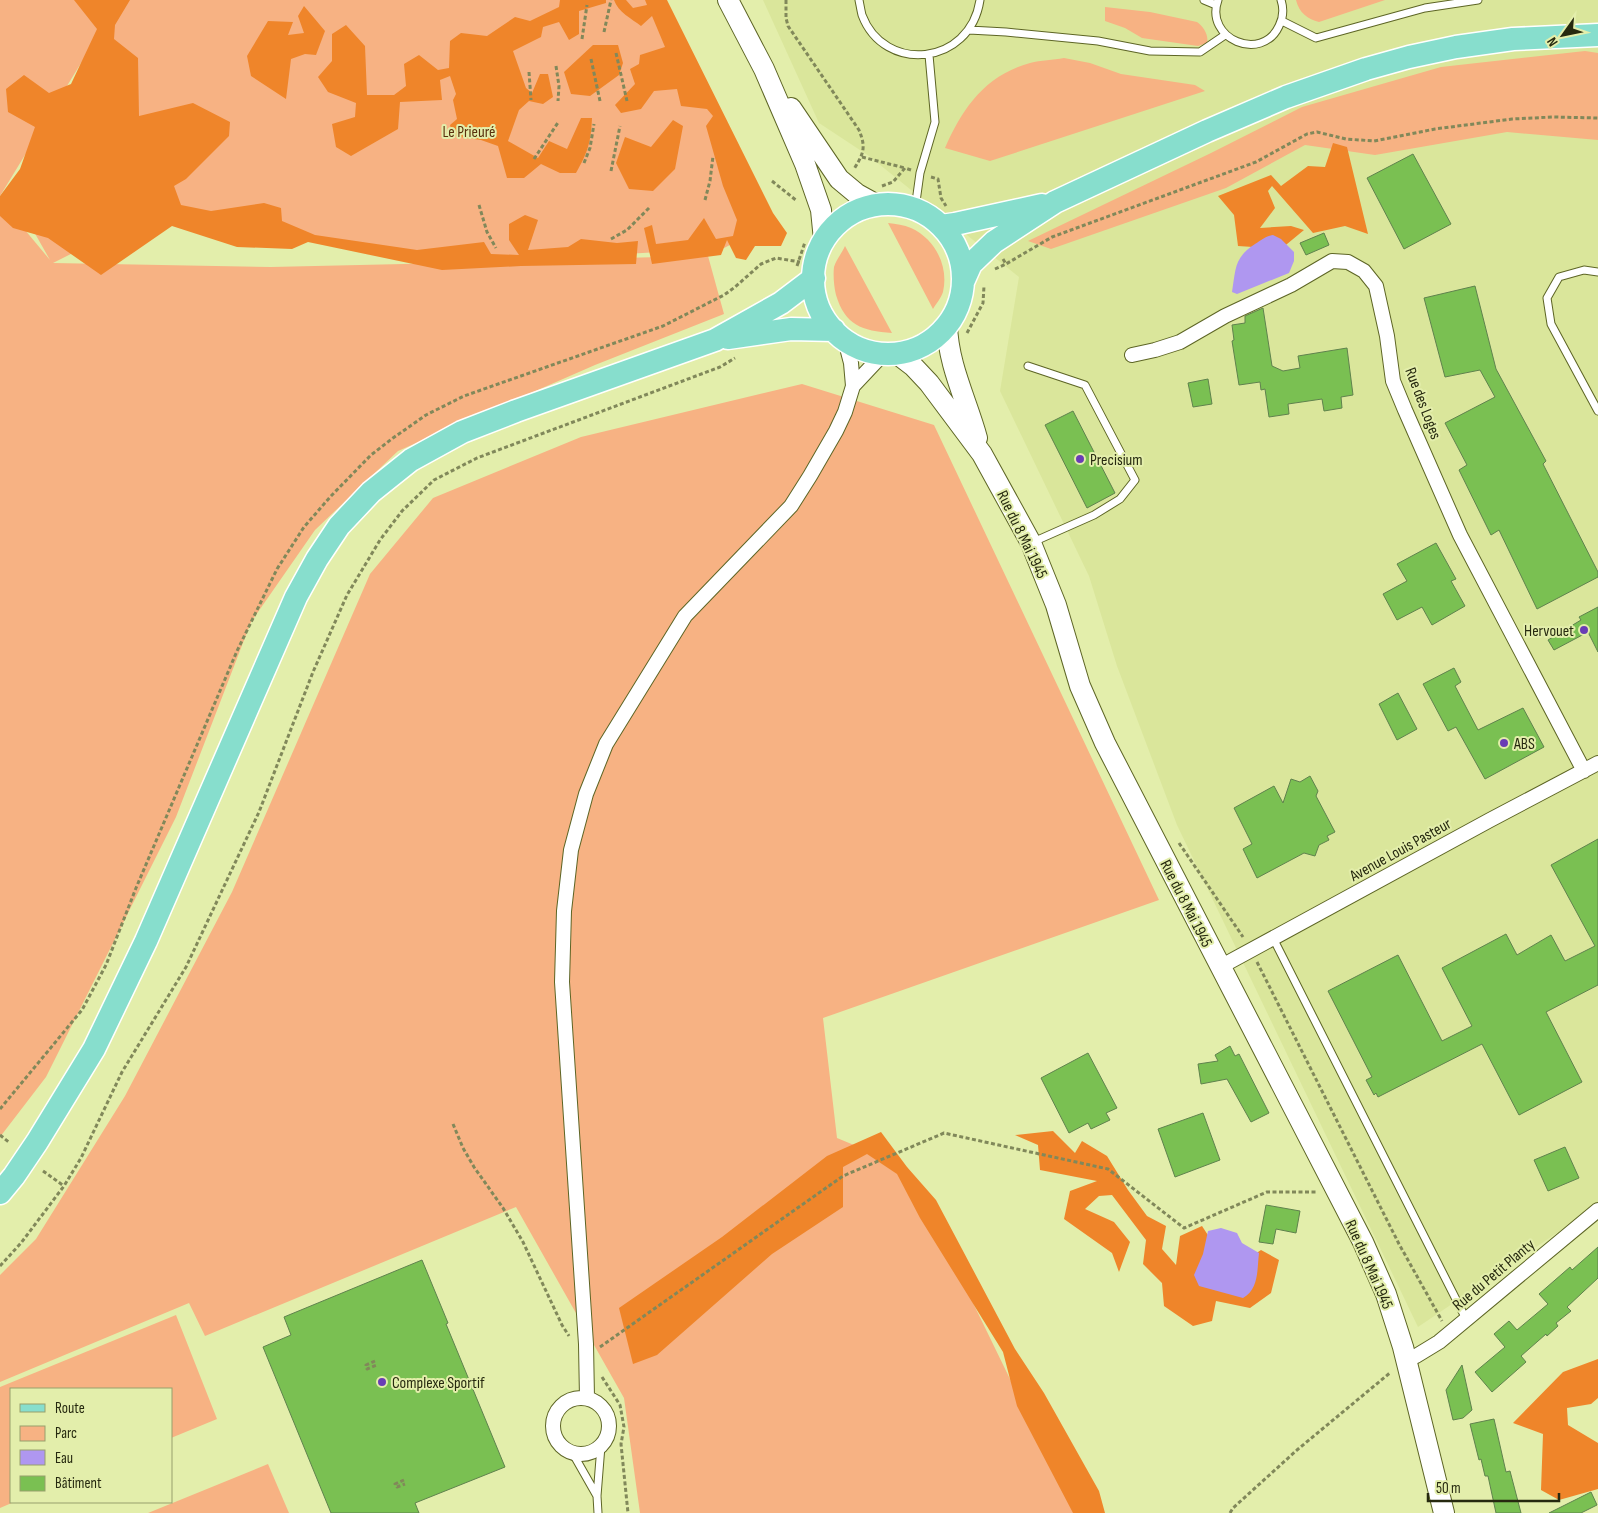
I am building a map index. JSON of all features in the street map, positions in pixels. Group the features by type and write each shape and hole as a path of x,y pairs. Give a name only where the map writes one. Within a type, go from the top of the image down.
{"main road":[{"path":"0,1193 37,1142 94,1049 146,941 296,597 317,559 339,526 371,492 411,460 462,432 715,340 781,303 805,270 816,259 816,238 821,210 816,192 764,69 728,0"},
{"path":"982,454 959,388 947,340 955,332 959,305 974,282 971,264 994,242 1055,202 1207,131 1286,97 1366,69 1456,47 1513,39 1598,35"},
{"path":"764,69 839,179 857,194 878,196 946,218 955,224 1055,202"},
{"path":"816,238 832,229 878,196"},
{"path":"946,218 961,263 974,282"},
{"path":"805,270 827,321 840,335 864,349 890,353 906,352 924,344 940,332 955,332"},
{"path":"715,340 791,330 840,335"},
{"path":"890,353 913,366 929,383 982,454"},
{"name":"Rue du 8 Mai 1945","path":"982,454 1031,543 1056,605 1080,686 1105,743 1363,1242 1386,1294 1404,1354 1444,1513"}],"street":[{"name":"Rue des Loges","path":"1132,355 1180,342 1225,316 1291,285 1332,261 1348,262 1364,271 1376,286 1387,336 1393,381 1460,535 1584,771"},
{"path":"587,1398 586,1344 562,982 564,910 571,850 586,794 606,744 685,616 791,506 836,431 845,412 853,386 852,363 840,335"},
{"path":"853,386 890,353"},
{"name":"Avenue Louis Pasteur","path":"1220,967 1490,820 1598,764"},
{"name":"Rue du Petit Planty","path":"1404,1354 1416,1356 1447,1335 1598,1210"},
{"path":"577,1398 587,1398 600,1405 608,1419 609,1429 601,1446 593,1452 582,1454 566,1449 555,1435 553,1425 558,1410 568,1401 577,1398"}],"lane":[{"path":"860,0 862,15 873,34 889,47 908,54 929,54 944,50 958,42 969,30 978,13 980,0"},
{"path":"1204,0 1217,2 1216,16 1219,26 1225,35 1235,42 1246,45 1258,44 1268,39 1277,31 1282,21 1281,0"},
{"path":"1424,0 1425,8"},
{"path":"1282,21 1316,38 1425,8 1478,0"},
{"path":"969,30 1098,41 1150,51 1190,52 1200,52 1225,35"},
{"path":"915,209 920,173 935,122 929,54"},
{"path":"1598,272 1584,270 1559,278 1547,298 1551,324 1598,411"},
{"path":"1028,366 1085,384 1135,480 1120,498 1094,515 1031,543"},
{"path":"1273,938 1466,1319"},
{"path":"598,1513 597,1496 601,1446"},
{"path":"572,1452 597,1496"}],"path":[{"path":"604,32 611,0"},
{"path":"786,0 788,26 859,130 864,143 862,157 851,173 839,179"},
{"path":"582,39 587,5"},
{"path":"616,53 627,100"},
{"path":"591,58 600,101"},
{"path":"556,66 559,86 558,101"},
{"path":"529,72 531,100"},
{"path":"992,270 1006,264 1052,236 1256,162 1307,134 1317,132 1346,139 1374,141 1444,128 1512,119 1553,117 1598,118"},
{"path":"534,159 559,121"},
{"path":"584,163 590,148 594,124"},
{"path":"611,171 620,126"},
{"path":"705,200 710,181 713,156"},
{"path":"862,157 905,168 938,180 941,198 945,205 946,218"},
{"path":"878,196 905,168"},
{"path":"772,181 801,203"},
{"path":"479,205 488,232 496,248"},
{"path":"611,239 627,230 650,207"},
{"path":"0,1109 82,1010 88,999 106,965 136,888 237,651 277,569 304,527 331,496 371,455 426,415 464,396 663,326 724,296 761,264 776,258 805,270 816,238"},
{"path":"994,242 1006,264"},
{"path":"955,332 983,303 974,282"},
{"path":"0,1266 21,1243 64,1186 82,1158 122,1072 186,967 259,812 313,672 347,595 380,540 402,512 434,480 477,458 720,367 740,355"},
{"path":"1175,837 1251,950 1399,1244 1441,1318 1447,1335"},
{"path":"453,1124 463,1148 474,1167 503,1208 523,1242 562,1325 577,1343 601,1347 843,1176 944,1133 1108,1169 1184,1228 1267,1192 1337,1193"},
{"path":"0,1135 10,1142"},
{"path":"43,1171 64,1186"},
{"path":"600,1338 601,1347"},
{"path":"1230,1513 1233,1508 1298,1450 1378,1381 1404,1354"},
{"path":"602,1377 620,1405 624,1427 621,1444 628,1513"}],"shaded area":[{"path":"763,0 1598,0 1598,1205 1418,1327 1177,825 1117,666 1089,576 1000,391 1019,277 869,156 819,123"}],"green space":[{"name":"Le Prieuré","path":"0,0 660,0 769,225 724,248 528,260 708,256 724,314 595,365 398,451 315,530 251,622 176,817 46,1077 0,1137 0,200 50,260 16,200 109,17 0,196","holes":["156,211 448,263 271,267 53,263"]},
{"path":"74,0 130,0 115,25 114,39 138,58 139,116 193,103 230,122 229,136 186,179 174,186 181,205 211,211 264,203 281,208 282,221 315,235 417,250 484,242 491,254 519,255 509,240 509,224 525,215 538,220 528,250 568,247 581,239 617,243 638,241 636,264 521,266 442,270 308,242 292,249 237,247 172,226 101,275 48,238 13,228 0,216 0,196 20,169 35,127 8,112 6,89 24,75 49,93 71,84 97,29"},
{"name":"Le Prieuré","path":"560,0 606,0 606,3 579,11 579,34 569,40 559,22 543,27 541,37 513,51 526,88 532,93 540,74 548,74 553,97 543,104 529,101 519,110 508,141 538,158 549,141 567,149 581,118 592,118 588,147 576,173 560,173 541,164 524,178 507,178 498,146 481,140 453,136 450,125 457,119 453,100 456,94 450,76 440,80 442,100 400,102 398,129 351,156 336,147 332,124 355,117 356,103 328,92 318,77 332,61 332,34 346,25 365,46 367,95 394,95 406,86 404,64 419,55 438,70 449,68 450,41 461,33 487,36 515,17 530,21 559,7"},
{"path":"614,0 626,0 633,8 647,5 645,0 667,0 773,213 787,233 781,246 755,246 746,260 736,258 727,240 721,255 652,264 644,228 652,225 656,244 688,240 704,218 716,239 733,236 737,220 723,186 706,126 713,116 707,109 681,106 677,89 654,91 641,109 621,113 615,105 635,84 630,69 639,64 640,55 665,47 652,16 641,26 622,12"},
{"path":"1296,0 1385,0 1319,22 1305,15 1299,8"},
{"path":"304,6 325,31 316,55 305,54 291,59 286,99 251,76 247,56 268,21 293,22 288,35 304,33 298,16"},
{"path":"1105,7 1150,12 1197,22 1205,31 1207,43 1198,46 1142,38 1125,28 1105,21"},
{"path":"593,45 618,45 623,63 619,75 590,96 571,94 564,72"},
{"path":"1585,51 1598,53 1598,140 1507,132 1375,155 1305,145 1226,188 1051,249 1028,241 1302,107 1441,67"},
{"path":"1064,58 1090,63 1121,74 1195,85 1205,91 990,161 945,148 959,120 977,95 988,85 1014,68 1034,62"},
{"path":"673,120 683,126 675,169 653,191 629,189 616,163 625,137 651,147"},
{"path":"1333,143 1347,147 1368,234 1345,226 1313,233 1272,186 1268,191 1275,208 1260,228 1291,226 1304,230 1281,249 1238,246 1234,215 1218,196 1271,175 1281,186 1308,166 1325,167"},
{"path":"888,223 906,226 920,233 938,254 942,263 944,282 943,292 933,309"},
{"path":"845,246 892,333 863,328 850,320 844,313 835,292 834,267"},
{"path":"802,384 934,425 1159,900 823,1018 837,1138 907,1167 1075,1513 640,1513 624,1398 516,1207 205,1336 189,1303 0,1382 0,1275 36,1239 125,1096 232,892 370,574 433,498 581,437"},
{"path":"1053,1131 1075,1153 1082,1141 1107,1156 1147,1216 1166,1226 1162,1249 1176,1265 1180,1236 1202,1226 1215,1246 1246,1260 1261,1250 1279,1260 1271,1293 1250,1308 1216,1301 1212,1321 1193,1326 1164,1306 1162,1283 1143,1264 1146,1240 1112,1195 1099,1196 1085,1209 1114,1222 1130,1242 1119,1272 1112,1253 1064,1219 1070,1191 1097,1181 1040,1170 1038,1145 1015,1135"},
{"path":"881,1132 907,1167 936,1200 1015,1349 1044,1393 1099,1491 1105,1513 1073,1513 1017,1406 1003,1352 920,1218 897,1174 867,1154 843,1167 843,1207 772,1254 657,1355 633,1364 619,1308 722,1237 827,1156"},
{"path":"176,1315 217,1419 172,1438 172,1388 10,1388 10,1503 12,1503 0,1508 0,1387"},
{"path":"1598,1359 1598,1398 1591,1404 1567,1408 1568,1425 1598,1443 1598,1489 1559,1500 1541,1490 1543,1434 1513,1423 1563,1372"},
{"path":"268,1464 289,1513 148,1513"}],"water":[{"path":"1273,235 1281,239 1294,252 1294,261 1289,273 1237,294 1232,292 1235,270 1243,254 1261,240"},
{"path":"1221,1228 1237,1233 1242,1243 1259,1253 1255,1284 1252,1290 1243,1298 1199,1286 1194,1275 1203,1254 1208,1231"}],"building":[{"path":"1413,154 1451,224 1404,249 1367,178"},
{"path":"1324,233 1329,245 1306,255 1300,243"},
{"path":"1475,286 1496,369 1546,461 1543,464 1598,572 1598,577 1537,609 1499,530 1491,535 1459,470 1467,465 1445,423 1495,397 1480,370 1445,377 1424,298"},
{"path":"1263,308 1272,366 1283,371 1300,368 1298,356 1347,348 1353,395 1341,397 1342,408 1324,411 1322,399 1288,404 1289,414 1269,417 1265,389 1261,390 1260,382 1239,385 1232,341 1234,340 1232,325 1245,323 1245,316"},
{"path":"1208,379 1212,404 1193,407 1188,383"},
{"name":"Precisium","path":"1073,411 1115,493 1087,508 1045,425"},
{"path":"1436,543 1456,579 1451,581 1465,606 1432,625 1422,607 1397,620 1383,594 1407,581 1397,564"},
{"name":"Hervouet","path":"1598,607 1598,652 1588,632 1554,650 1548,640 1581,620 1579,617"},
{"name":"ABS","path":"1454,668 1461,682 1455,686 1478,730 1523,708 1544,747 1485,779 1456,727 1448,731 1423,684"},
{"path":"1398,693 1417,729 1397,740 1379,704"},
{"path":"1310,776 1318,791 1316,796 1335,832 1327,836 1329,840 1319,845 1315,856 1304,853 1257,878 1243,849 1252,844 1234,808 1274,786 1283,803 1291,779 1300,782"},
{"path":"1598,839 1598,985 1546,1012 1582,1082 1519,1115 1482,1044 1378,1097 1376,1093 1374,1095 1366,1080 1372,1077 1328,991 1398,955 1442,1041 1472,1026 1442,968 1506,934 1517,955 1551,935 1565,961 1595,946 1551,865"},
{"path":"1230,1046 1235,1056 1239,1054 1269,1113 1251,1122 1227,1079 1201,1084 1198,1064 1218,1061 1215,1055"},
{"path":"1088,1053 1117,1108 1106,1113 1110,1120 1091,1129 1088,1123 1069,1133 1041,1078"},
{"path":"1203,1113 1220,1160 1175,1177 1158,1129"},
{"path":"1565,1147 1579,1178 1548,1191 1534,1160"},
{"path":"1266,1205 1300,1211 1296,1233 1276,1229 1273,1244 1259,1242"},
{"path":"1598,1247 1598,1278 1567,1307 1571,1311 1556,1323 1558,1326 1521,1356 1526,1362 1492,1392 1475,1372 1505,1347 1494,1334 1509,1321 1517,1330 1548,1304 1539,1294 1570,1267 1572,1270"},
{"name":"Complexe Sportif","path":"422,1260 448,1323 446,1324 505,1467 415,1503 419,1513 331,1513 263,1347 291,1335 284,1317"},
{"path":"1462,1365 1472,1410 1463,1418 1453,1420 1446,1390"},
{"path":"1494,1419 1506,1472 1510,1471 1521,1513 1496,1513 1488,1476 1485,1476 1481,1459 1479,1460 1470,1424"},
{"path":"1591,1492 1597,1505 1581,1513 1549,1513"}],"place":[{"name":"Precisium","path":"1080,459"},
{"name":"Hervouet","path":"1584,630"},
{"name":"ABS","path":"1504,743"},
{"name":"Complexe Sportif","path":"382,1382"}]}
